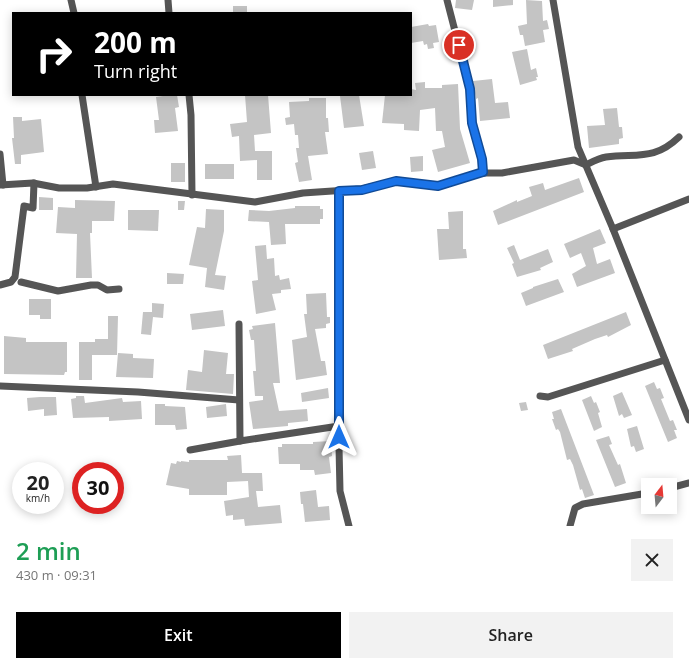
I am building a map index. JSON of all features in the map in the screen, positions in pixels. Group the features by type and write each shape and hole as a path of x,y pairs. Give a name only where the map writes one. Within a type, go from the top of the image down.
{"street":[{"path":"71,0 74,12"},
{"path":"168,0 169,12"},
{"path":"447,0 469,84 472,123 482,159 483,172"},
{"path":"553,0 578,147 614,229 689,420"},
{"path":"82,96 96,187"},
{"path":"189,96 191,115 192,195"},
{"path":"0,154 2,185 34,183 59,188 96,187 113,184 255,202 302,193 362,190 396,181 438,186 483,172 502,173 574,160 586,164 605,157 657,152 668,147 679,137"},
{"path":"13,280 24,206 32,208 34,183"},
{"path":"339,191 340,491 349,526"},
{"path":"614,229 689,200"},
{"path":"0,285 13,280 58,291 91,284 98,285 106,290 119,288"},
{"path":"239,324 240,441"},
{"path":"540,396 548,397 665,360"},
{"path":"0,386 138,392 239,400"},
{"path":"190,450 339,426"},
{"path":"677,486 689,483"},
{"path":"570,526 575,508 583,504 641,493"}],"building":[{"path":"456,0 474,0 472,10 455,8"},
{"path":"493,0 513,0 513,5 493,7"},
{"path":"526,0 542,1 543,21 547,20 549,29 543,30 545,42 525,46 523,35 520,35 518,26 527,24"},
{"path":"233,6 247,6 247,12 233,12"},
{"path":"428,24 429,26 436,25 439,42 433,43 434,48 428,49 427,44 424,45 423,41 412,43 412,27"},
{"path":"527,49 531,70 536,68 538,77 536,77 537,80 520,85 512,52"},
{"path":"492,79 495,103 508,102 510,118 480,121 478,98 476,99 473,81"},
{"path":"425,82 425,88 442,88 442,85 458,84 460,129 470,163 438,172 432,150 445,147 442,131 436,131 435,108 420,110 419,131 404,130 404,124 382,123 385,96 412,96 412,89 416,90 415,83"},
{"path":"177,96 179,107 175,108 178,131 155,133 154,120 159,120 156,97"},
{"path":"245,96 268,96 271,133 254,135 255,151 272,151 272,180 257,180 257,160 240,161 239,136 232,137 230,124 247,122"},
{"path":"340,96 359,96 364,126 344,128"},
{"path":"309,98 326,98 326,118 328,118 329,132 325,132 328,154 308,156 312,180 299,182 295,163 298,162 296,148 299,148 298,135 295,135 294,124 286,125 285,118 290,117 289,102 309,101"},
{"path":"617,108 619,127 622,127 623,138 619,139 619,144 589,148 587,126 605,125 603,109"},
{"path":"13,117 22,117 22,121 41,119 44,152 21,155 21,164 15,164 12,138 14,138"},
{"path":"373,151 376,168 362,170 359,153"},
{"path":"423,156 423,171 411,172 410,157"},
{"path":"171,163 185,163 185,182 171,182"},
{"path":"205,164 234,164 234,179 205,179"},
{"path":"579,178 584,192 498,225 493,211 517,200 517,202 532,196 529,187 543,183 545,190"},
{"path":"39,197 53,198 53,210 39,210"},
{"path":"75,200 115,201 114,221 92,221 92,233 90,233 92,278 76,278 77,234 56,233 58,207 75,208"},
{"path":"178,201 185,201 184,210 178,210"},
{"path":"295,206 320,206 320,209 323,209 323,219 320,219 320,224 285,224 286,244 271,245 269,222 248,221 249,210 269,211 295,208"},
{"path":"206,209 224,210 224,231 215,275 226,276 224,290 205,287 207,268 189,265 197,227 205,228"},
{"path":"128,210 159,210 158,231 128,230"},
{"path":"463,211 463,249 466,249 467,258 439,260 437,229 449,229 448,212"},
{"path":"600,229 606,243 593,248 597,264 610,259 615,273 577,287 572,274 586,266 581,253 570,258 564,244"},
{"path":"266,245 267,259 274,258 275,276 279,275 280,280 289,278 291,289 281,290 281,293 272,294 276,310 256,314 252,281 258,280 255,246"},
{"path":"514,245 520,260 548,249 553,262 540,268 541,270 517,277 512,264 514,263 507,248"},
{"path":"167,273 184,274 183,284 167,284"},
{"path":"558,279 564,292 526,306 521,293 533,287"},
{"path":"326,293 327,317 330,317 330,323 326,324 326,328 315,329 321,361 325,361 327,375 296,380 292,340 307,337 304,314 307,314 306,294"},
{"path":"29,299 51,299 51,319 40,319 40,315 29,315"},
{"path":"152,303 164,304 163,318 153,317 151,335 141,334 143,312 152,312"},
{"path":"223,310 225,326 192,330 190,314"},
{"path":"626,312 631,325 608,337 607,335 595,339 572,349 573,351 548,359 543,345"},
{"path":"108,316 118,316 117,355 92,355 92,380 79,380 79,342 95,342 95,339 108,339"},
{"path":"275,323 280,383 273,383 279,411 307,409 308,421 288,423 288,426 253,429 249,402 263,400 263,396 255,396 253,371 256,371 254,340 251,340 249,330 253,329 252,326"},
{"path":"4,336 26,338 26,342 67,342 67,372 65,372 64,375 4,374"},
{"path":"204,350 228,353 226,374 234,374 233,394 186,390 188,370 202,372"},
{"path":"118,353 133,354 133,358 154,359 153,378 116,377"},
{"path":"654,382 657,389 660,388 664,398 661,399 670,421 673,420 677,430 674,430 677,438 668,442 645,386"},
{"path":"328,388 329,398 302,402 301,393"},
{"path":"622,392 632,415 624,418 622,414 619,416 613,396"},
{"path":"76,396 84,396 85,403 122,398 123,402 141,401 142,419 109,421 109,417 73,418 71,399 76,398"},
{"path":"591,396 594,403 596,402 600,412 598,413 602,427 594,431 582,400"},
{"path":"56,397 57,415 44,416 44,409 28,411 27,398"},
{"path":"526,402 528,410 521,411 519,403"},
{"path":"155,404 185,407 187,429 176,430 175,425 155,425"},
{"path":"226,404 227,416 207,418 206,407"},
{"path":"561,409 594,495 585,498 582,489 580,490 573,465 570,459 567,460 560,432 558,429 556,430 552,419 554,419 552,412"},
{"path":"637,426 644,449 636,452 634,446 631,447 627,429"},
{"path":"609,436 612,444 609,445 618,465 620,464 626,483 615,487 596,440"},
{"path":"331,441 332,456 329,457 331,473 315,475 314,470 300,470 300,464 279,464 278,447 282,447 282,444 313,444 313,442"},
{"path":"241,455 242,473 262,473 263,491 256,491 258,507 280,505 282,523 245,526 244,519 233,520 233,515 226,516 224,501 249,497 248,481 227,482 227,495 189,495 189,489 166,485 171,463 176,464 177,461 189,462 189,460 228,460 227,456"},
{"path":"316,490 318,507 329,506 330,520 305,522 300,492"}],"route":[{"path":"339,437 339,191 362,190 396,181 438,186 483,172 482,159 474,135 472,123 470,89 459,45"}]}
